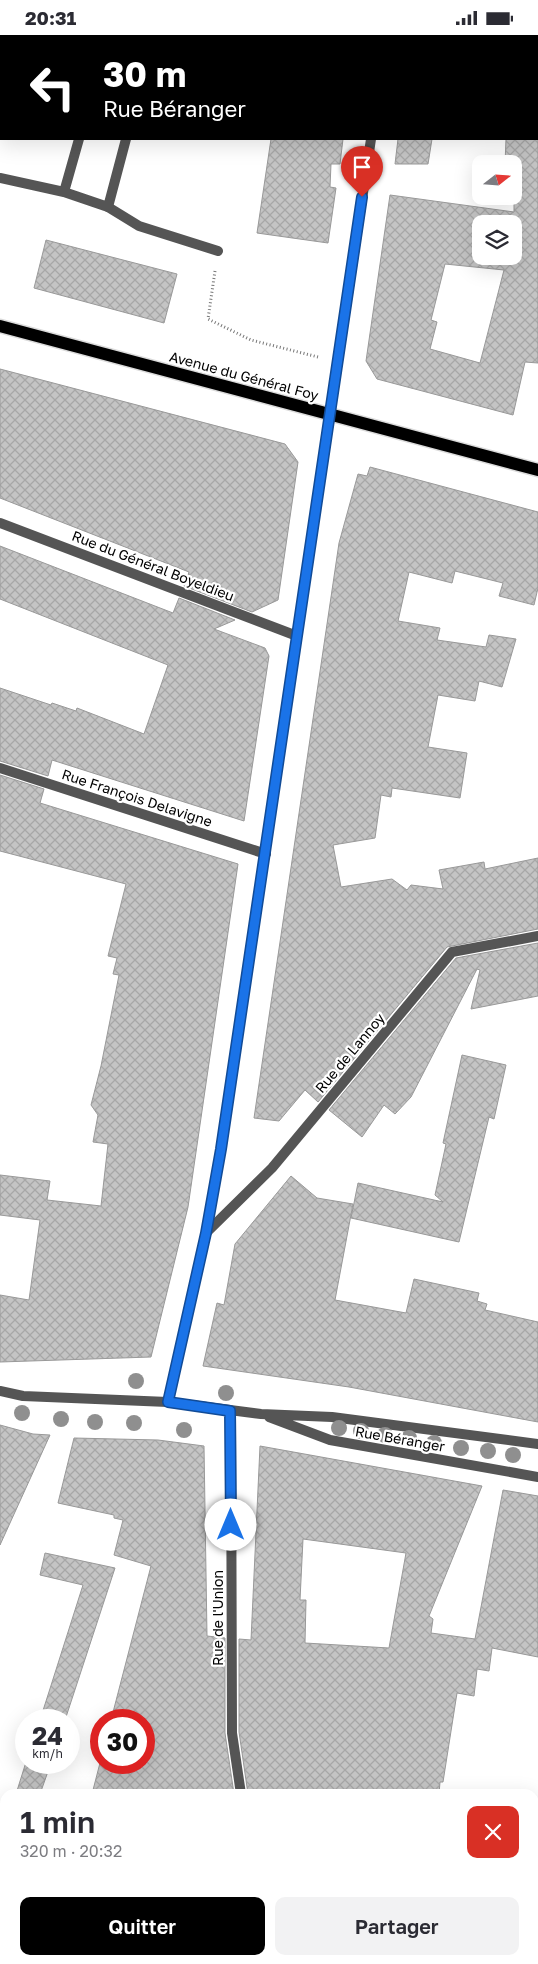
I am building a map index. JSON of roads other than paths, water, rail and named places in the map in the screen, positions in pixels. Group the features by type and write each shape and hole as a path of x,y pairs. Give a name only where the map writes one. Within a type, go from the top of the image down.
{"main road":[{"name":"Avenue du Général Foy","path":"0,326 538,470"}],"street":[{"path":"64,193 78,140"},
{"path":"108,207 126,140"},
{"path":"168,1402 206,1233 221,1149 371,140"},
{"path":"0,178 64,193 108,207 139,226 218,251"},
{"name":"Rue du Général Boyeldieu","path":"0,523 297,635"},
{"name":"Rue François Delavigne","path":"0,768 266,854"},
{"name":"Rue de Lannoy","path":"206,1233 272,1167 452,952 538,935"},
{"name":"Rue Béranger","path":"0,1391 22,1396 168,1402 261,1414 332,1417 538,1444"},
{"name":"Rue de l'Union","path":"230,1411 232,1733 241,1789"},
{"name":"Rue Béranger","path":"261,1414 330,1440 538,1477"}]}
